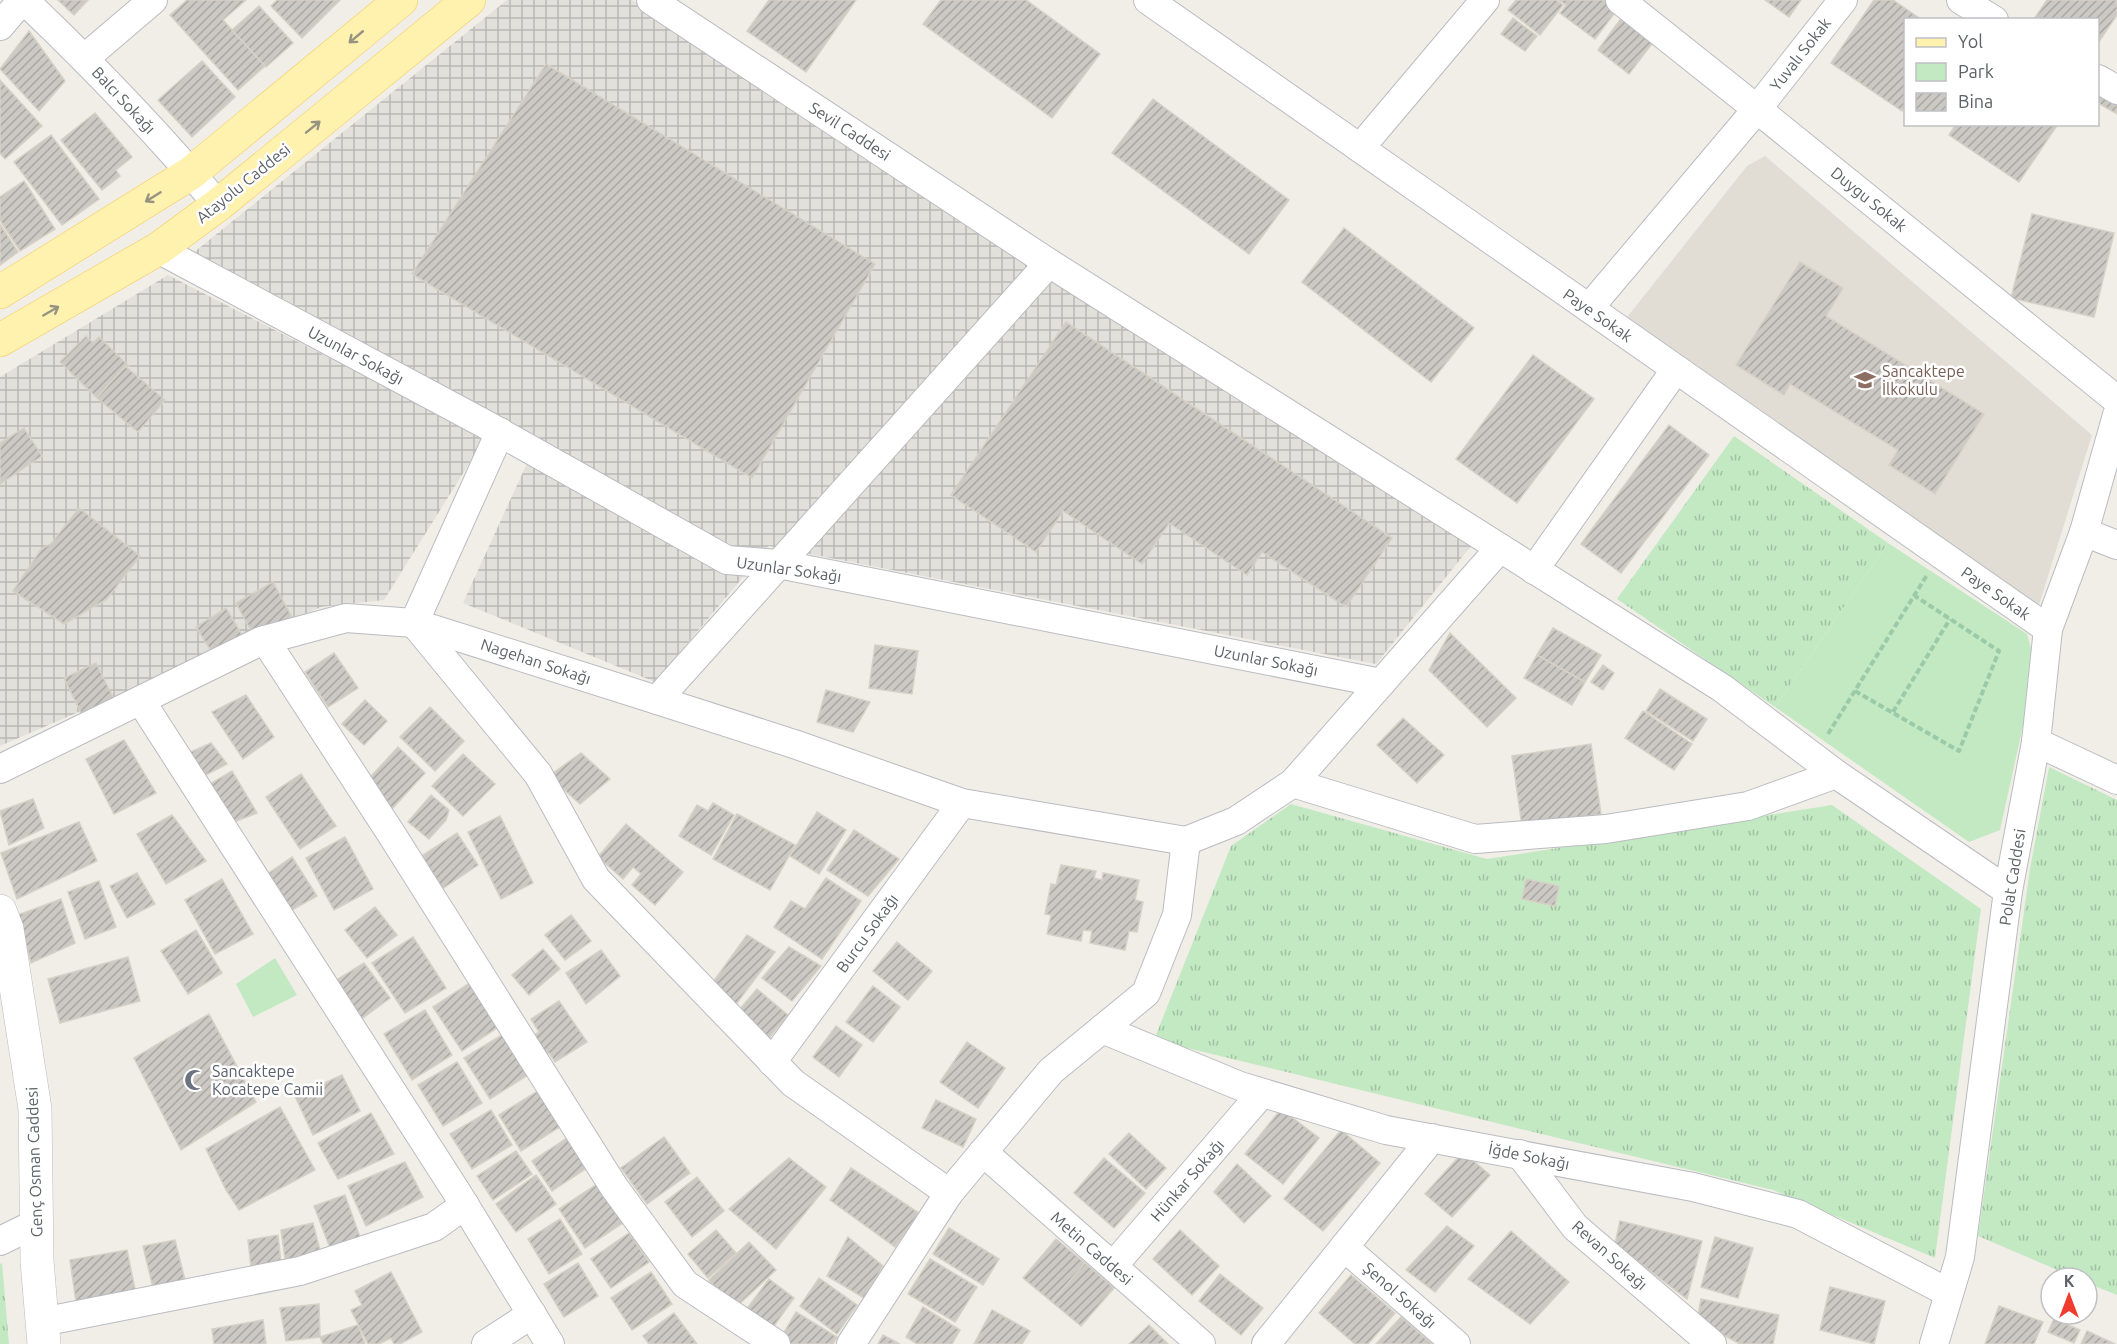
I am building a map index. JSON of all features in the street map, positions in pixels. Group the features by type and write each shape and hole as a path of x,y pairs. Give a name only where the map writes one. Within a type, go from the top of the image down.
{"main road":[{"path":"0,292 191,173 401,0"},
{"name":"Atayolu Caddesi","path":"0,340 158,249 218,205 469,0"}],"street":[{"path":"0,26 23,0"},
{"name":"Balcı Sokağı","path":"23,0 85,58 218,205"},
{"path":"85,58 153,0"},
{"name":"Sevil Caddesi","path":"651,0 1049,263 1722,688 1836,774 2008,891"},
{"name":"Paye Sokak","path":"1148,0 2048,630"},
{"path":"1360,148 1485,0"},
{"name":"Duygu Sokak","path":"1620,0 2117,400"},
{"name":"Yuvalı Sokak","path":"1589,308 1757,109 1843,0"},
{"path":"1961,0 1992,18"},
{"path":"2099,80 2117,90"},
{"name":"Uzunlar Sokağı","path":"158,249 500,432 727,560 778,564 1381,683"},
{"path":"657,700 1049,263"},
{"path":"1534,570 1676,369"},
{"name":"Polat Caddesi","path":"1934,1344 1960,1257 2008,891 2036,742 2048,630 2084,532 2117,415"},
{"path":"500,432 414,623 538,774 596,879 793,1083 949,1193"},
{"path":"2084,532 2117,545"},
{"path":"850,1344 949,1193 1051,1071 1146,993 1177,915 1186,841 1236,820 1293,783 1500,548"},
{"name":"Nagehan Sokağı","path":"0,769 265,640 346,618 414,623 794,744 962,803 1186,841"},
{"path":"265,640 404,854 621,1197 685,1284 776,1344"},
{"path":"141,701 465,1205 550,1344"},
{"path":"2036,742 2117,780"},
{"path":"1293,783 1475,839 1606,829 1748,806 1836,774"},
{"name":"Burcu Sokağı","path":"772,1062 962,803"},
{"name":"Genç Osman Caddesi","path":"0,911 7,929 34,1109 43,1333"},
{"name":"İğde Sokağı","path":"1102,1029 1240,1086 1386,1130 1693,1186 1798,1214 1950,1293"},
{"name":"Hünkar Sokağı","path":"1113,1266 1262,1093"},
{"path":"1266,1344 1432,1138"},
{"name":"Metin Caddesi","path":"983,1152 1201,1344"},
{"name":"Revan Sokağı","path":"1520,1154 1575,1227 1712,1344"},
{"path":"43,1333 300,1271 434,1227 465,1205"},
{"path":"0,1240 37,1223"},
{"name":"Şenol Sokağı","path":"1344,1247 1455,1344"},
{"path":"486,1344 532,1314"}],"path":[{"path":"1814,757 1940,554"},
{"path":"1855,691 1959,751 1999,651 1914,596"},
{"path":"1893,712 1950,619"}],"shaded area":[{"path":"507,0 632,0 1471,546 1376,664 769,546 655,682 463,603 539,437 193,253"},
{"name":"Sancaktepe İlkokulu","path":"1765,156 2092,435 2039,605 1620,326 1747,166"},
{"path":"168,275 485,438 384,600 321,607 0,746 0,377"}],"green space":[{"path":"1734,436 1888,543 1775,707 1617,599"},
{"path":"1888,543 2027,634 2036,667 2000,830 1969,842 1775,707"},
{"path":"2049,767 2117,800 2117,1295 2099,1288 2099,1266 2048,1266 1978,1236 2030,869"},
{"path":"1291,804 1487,859 1832,805 1981,909 1935,1258 1773,1190 1154,1040 1231,846"},
{"path":"275,958 297,995 253,1017 236,984"},
{"path":"2,1263 9,1344 0,1344 0,1264"}],"building":[{"path":"58,0 88,0 74,15"},
{"path":"187,0 246,0 223,20 265,66 238,90 170,15"},
{"path":"277,0 340,0 302,38 271,6"},
{"path":"769,0 856,0 806,72 747,31"},
{"path":"941,0 1026,0 1100,54 1052,118 923,24"},
{"path":"1516,0 1556,0 1563,5 1540,35 1508,10"},
{"path":"1559,0 1604,0 1617,10 1595,39 1560,13 1566,5"},
{"path":"1765,0 1801,0 1789,17"},
{"path":"1874,0 1893,0 1919,18 1904,18 1904,108 1902,111 1831,63"},
{"path":"2047,0 2117,0 2117,15 2099,42 2099,18 2035,18"},
{"path":"259,6 293,43 266,67 232,30"},
{"path":"1622,17 1654,41 1629,74 1598,50"},
{"path":"1513,18 1537,36 1525,51 1501,34"},
{"path":"29,31 65,81 39,111 0,69"},
{"path":"202,61 235,97 192,137 158,100"},
{"path":"546,64 875,264 752,478 412,274"},
{"path":"0,80 42,126 5,159 0,153"},
{"path":"2100,91 2117,101 2117,114 2099,104"},
{"path":"1153,99 1289,200 1249,254 1112,153"},
{"path":"95,113 132,157 116,170 120,176 102,190 61,140"},
{"path":"1955,126 2057,126 2019,182 1949,135"},
{"path":"51,135 99,199 62,225 14,162"},
{"path":"24,181 55,229 20,251 0,220 0,197"},
{"path":"2032,214 2114,233 2094,317 2011,298"},
{"path":"0,224 18,252 0,265"},
{"path":"1344,228 1474,328 1431,382 1302,282"},
{"path":"1800,262 1843,288 1826,316 1984,414 1935,494 1889,465 1898,450 1790,384 1784,395 1736,365"},
{"path":"1066,322 1392,538 1346,607 1262,552 1247,575 1169,523 1142,564 1063,511 1036,552 951,495"},
{"path":"86,336 93,343 99,337 129,366 125,366 97,398 60,362"},
{"path":"1533,355 1594,399 1517,503 1456,459"},
{"path":"125,366 165,400 138,432 97,398"},
{"path":"1669,425 1709,455 1621,573 1581,544"},
{"path":"24,428 42,456 0,484 0,443"},
{"path":"79,508 140,556 107,599 64,624 13,591 41,549 51,544"},
{"path":"273,582 292,617 255,638 236,603"},
{"path":"226,608 244,638 214,656 196,627"},
{"path":"1553,628 1601,655 1585,682 1537,655"},
{"path":"1450,633 1516,698 1487,727 1429,670"},
{"path":"875,645 918,651 912,694 869,688"},
{"path":"334,653 358,688 328,707 305,672"},
{"path":"1537,655 1585,682 1572,705 1524,678"},
{"path":"96,663 115,701 83,717 64,678"},
{"path":"1603,665 1614,673 1603,690 1591,682"},
{"path":"1660,689 1707,719 1693,741 1646,711"},
{"path":"826,690 870,702 853,732 817,722"},
{"path":"246,695 274,737 243,759 212,712"},
{"path":"365,700 387,721 364,745 342,724"},
{"path":"430,707 464,741 435,771 400,737"},
{"path":"1643,711 1692,744 1674,770 1625,738"},
{"path":"1403,718 1444,755 1417,783 1377,745"},
{"path":"124,740 156,793 114,814 86,759"},
{"path":"211,743 227,764 200,778 186,754"},
{"path":"1591,744 1601,814 1522,826 1512,756"},
{"path":"398,747 425,773 392,809 364,784"},
{"path":"581,753 610,779 580,804 549,776"},
{"path":"463,754 495,784 463,816 432,786"},
{"path":"232,771 257,813 224,826 203,788"},
{"path":"301,774 336,826 300,849 266,797"},
{"path":"431,795 449,810 446,820 429,839 408,822"},
{"path":"33,799 44,828 9,845 0,811"},
{"path":"713,803 734,815 711,855 679,836 697,805 708,811"},
{"path":"817,812 846,830 819,874 790,856"},
{"path":"737,814 795,845 770,890 713,859"},
{"path":"172,815 206,861 166,884 137,834"},
{"path":"500,816 533,883 501,899 468,832"},
{"path":"79,822 97,861 17,899 1,853"},
{"path":"626,824 683,872 655,905 632,885 641,874 633,867 623,879 598,857"},
{"path":"854,830 899,859 868,896 827,870"},
{"path":"457,833 478,865 439,891 417,859"},
{"path":"345,837 373,889 334,910 306,858"},
{"path":"292,857 317,896 283,915 260,879"},
{"path":"1061,865 1096,871 1094,878 1102,880 1103,873 1139,880 1135,900 1143,902 1137,932 1129,931 1125,950 1090,943 1092,931 1083,930 1081,941 1047,934 1051,915 1045,914 1051,884 1056,885"},
{"path":"137,873 155,904 127,918 110,886"},
{"path":"826,878 861,901 822,959 774,927 791,901 805,909"},
{"path":"222,879 253,934 215,954 185,900"},
{"path":"1526,879 1559,886 1555,906 1522,899"},
{"path":"99,881 116,927 85,939 68,892"},
{"path":"61,899 75,943 31,963 18,915"},
{"path":"375,907 397,935 367,958 345,930"},
{"path":"571,915 591,941 565,960 545,935"},
{"path":"196,930 222,973 188,994 161,951"},
{"path":"747,935 775,952 731,1011 708,989"},
{"path":"413,937 446,988 405,1013 372,963"},
{"path":"897,942 932,971 908,1000 873,971"},
{"path":"789,947 821,966 792,1001 762,978"},
{"path":"543,949 560,969 529,995 512,975"},
{"path":"601,950 620,976 586,1004 566,973"},
{"path":"128,957 140,1001 60,1023 48,979"},
{"path":"364,963 390,998 356,1023 333,982"},
{"path":"471,982 500,1026 462,1051 433,1007"},
{"path":"873,986 900,1007 873,1042 846,1022"},
{"path":"757,989 788,1015 765,1043 733,1017"},
{"path":"559,1001 587,1042 555,1062 549,1053 540,1059 528,1039 539,1032 531,1019"},
{"path":"425,1010 452,1055 412,1080 384,1034"},
{"name":"Sancaktepe Kocatepe Camii","path":"209,1014 256,1102 181,1150 134,1058"},
{"path":"836,1026 862,1045 839,1077 813,1057"},
{"path":"505,1033 531,1073 490,1099 464,1058"},
{"path":"967,1042 1005,1068 978,1108 940,1082"},
{"path":"457,1062 482,1103 443,1126 418,1085"},
{"path":"342,1075 360,1111 313,1135 295,1096"},
{"path":"541,1089 563,1125 521,1151 499,1115"},
{"path":"936,1100 976,1119 963,1147 922,1128"},
{"path":"280,1107 315,1170 239,1210 226,1190 206,1149"},
{"path":"1281,1109 1319,1138 1283,1184 1245,1154"},
{"path":"491,1110 512,1145 472,1169 450,1134"},
{"path":"371,1113 394,1154 338,1179 318,1143"},
{"path":"1341,1130 1380,1163 1323,1231 1284,1199"},
{"path":"1129,1133 1166,1168 1146,1189 1109,1154"},
{"path":"570,1136 590,1166 552,1191 532,1161"},
{"path":"664,1137 690,1173 647,1204 621,1168"},
{"path":"516,1151 532,1174 493,1200 477,1176"},
{"path":"1463,1152 1490,1175 1452,1217 1425,1194"},
{"path":"789,1158 826,1187 776,1249 729,1209"},
{"path":"1104,1158 1145,1193 1114,1228 1074,1193"},
{"path":"405,1162 423,1197 366,1226 348,1186"},
{"path":"1237,1164 1271,1196 1244,1223 1214,1192"},
{"path":"851,1168 919,1213 895,1247 830,1200"},
{"path":"536,1175 556,1204 516,1232 496,1204"},
{"path":"697,1177 724,1211 692,1237 665,1202"},
{"path":"597,1184 623,1223 585,1248 559,1209"},
{"path":"345,1195 360,1237 330,1248 314,1206"},
{"path":"560,1219 582,1254 549,1274 528,1239"},
{"path":"1620,1221 1702,1241 1687,1299 1615,1244"},
{"path":"313,1223 321,1254 286,1266 281,1230"},
{"path":"1447,1226 1474,1246 1435,1292 1406,1270"},
{"path":"949,1228 999,1259 983,1285 933,1254"},
{"path":"716,1230 736,1253 708,1278 688,1254"},
{"path":"1180,1230 1219,1266 1192,1295 1153,1259"},
{"path":"1511,1231 1569,1282 1530,1324 1468,1279"},
{"path":"629,1233 649,1262 611,1288 591,1259"},
{"path":"278,1235 281,1263 251,1267 248,1240"},
{"path":"848,1237 883,1266 864,1298 827,1276"},
{"path":"1715,1237 1753,1248 1738,1298 1701,1287"},
{"path":"1056,1239 1085,1263 1052,1302 1023,1278"},
{"path":"175,1240 186,1284 154,1292 143,1246"},
{"path":"749,1242 776,1270 735,1308 709,1280"},
{"path":"127,1250 136,1294 77,1309 70,1260"},
{"path":"930,1259 977,1287 955,1322 908,1294"},
{"path":"578,1263 598,1296 564,1317 544,1284"},
{"path":"1085,1263 1114,1288 1081,1326 1052,1302"},
{"path":"391,1272 422,1332 400,1344 394,1344 391,1338 379,1344 368,1344 351,1310 362,1305 355,1291"},
{"path":"651,1272 672,1304 632,1330 611,1298"},
{"path":"1220,1274 1263,1308 1241,1335 1199,1301"},
{"path":"1351,1275 1395,1313 1368,1344 1355,1344 1319,1313"},
{"path":"819,1278 857,1305 837,1334 800,1306"},
{"path":"769,1279 794,1298 769,1333 743,1314"},
{"path":"1830,1287 1885,1301 1874,1344 1820,1330"},
{"path":"1701,1299 1779,1315 1773,1344 1740,1344 1697,1321"},
{"path":"319,1304 320,1337 286,1341 280,1308"},
{"path":"1999,1306 2039,1321 2039,1326 2041,1326 2034,1344 1985,1344"},
{"path":"923,1307 960,1330 952,1344 917,1344 906,1337"},
{"path":"992,1310 1030,1331 1022,1344 974,1344"},
{"path":"796,1312 837,1337 833,1344 784,1344 779,1341"},
{"path":"674,1313 697,1344 649,1344 643,1336"},
{"path":"1401,1317 1432,1344 1376,1344"},
{"path":"263,1320 266,1344 214,1344 212,1329"},
{"path":"358,1325 365,1344 323,1344 320,1337"},
{"path":"1149,1325 1168,1344 1129,1344"},
{"path":"2051,1326 2071,1326 2080,1330 2074,1343 2048,1332"},
{"path":"2087,1331 2115,1344 2081,1344"},
{"path":"883,1335 900,1344 878,1344"}],"place":[{"name":"Sancaktepe İlkokulu","path":"1865,380"},
{"name":"Sancaktepe Kocatepe Camii","path":"195,1080"}]}
